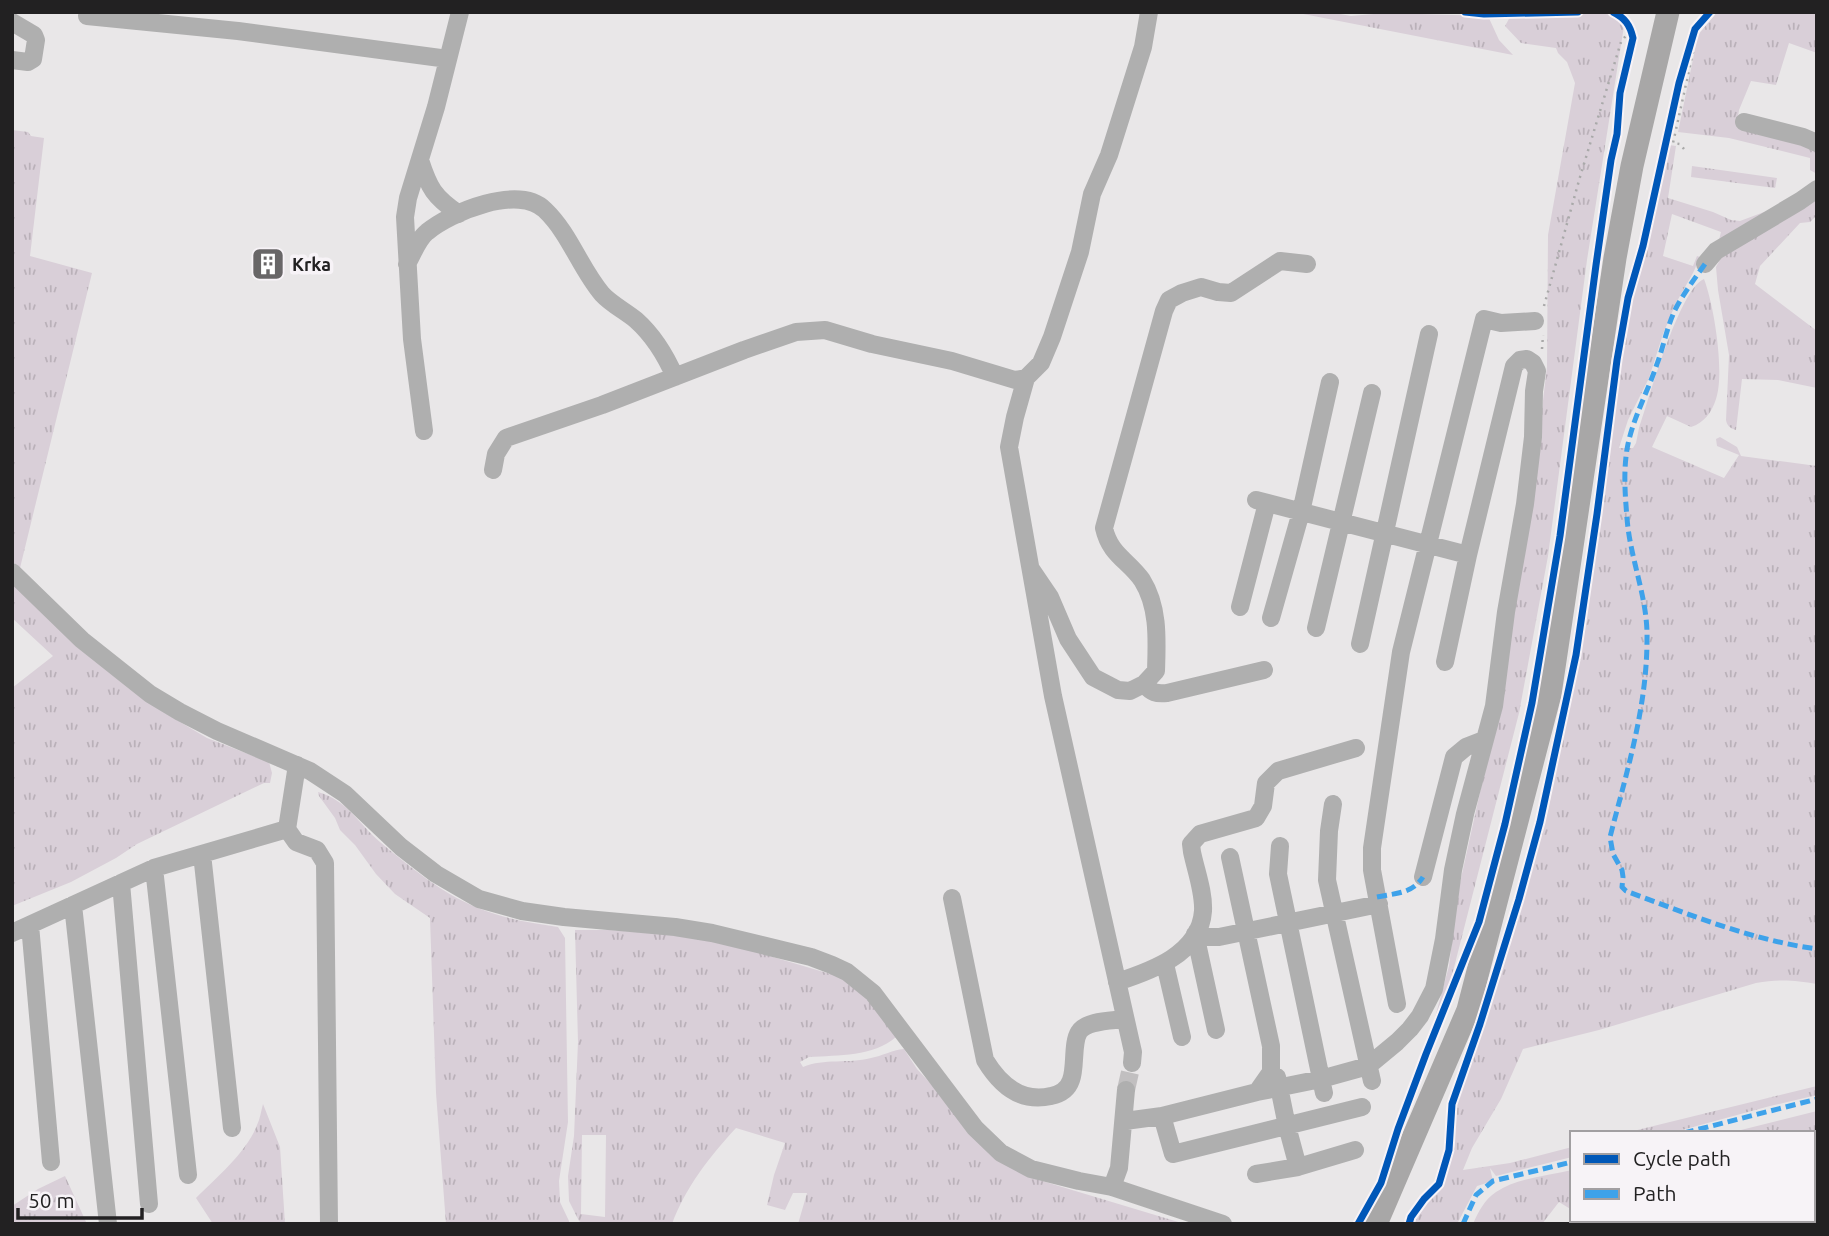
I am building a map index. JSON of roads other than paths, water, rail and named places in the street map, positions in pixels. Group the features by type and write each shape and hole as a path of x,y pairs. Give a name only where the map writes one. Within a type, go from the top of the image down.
{"main road":[{"path":"1376,1224 1468,1010 1549,694 1615,258 1632,166 1668,12"}],"street":[{"path":"424,431 412,340 405,218 408,198 460,12"},
{"path":"1132,1063 1133,1052 1053,696 1009,447 1026,378 1041,363 1080,252 1092,194 1108,155 1143,47 1149,12"},
{"path":"87,16 238,31 448,59"},
{"path":"12,22 34,35 36,40 33,59 28,62 12,60"},
{"path":"1744,122 1817,143"},
{"path":"420,160 433,192 445,205 459,214"},
{"path":"1705,264 1716,251 1817,189"},
{"path":"407,264 425,233 459,214 483,204 510,200 526,200 543,207 561,227 604,296 637,321 656,340 675,377"},
{"path":"1031,569 1049,597 1068,639 1093,677 1118,690 1130,691 1144,684 1156,671 1156,621 1153,605 1142,580 1120,558 1107,540 1104,528 1164,310 1169,300 1201,287 1231,293 1280,261 1307,264"},
{"path":"1397,1004 1372,870 1372,848 1401,652 1484,319 1501,323 1535,321"},
{"path":"493,470 496,454 506,439 796,331 825,330 872,344 952,361 1014,380 1026,378"},
{"path":"1360,644 1429,334"},
{"path":"1125,1121 1162,1116 1257,1092 1322,1086 1370,1074 1420,1016 1434,989 1453,870 1493,706 1533,437 1537,371 1527,359 1520,359 1514,366 1445,662"},
{"path":"1271,618 1301,512 1330,382"},
{"path":"1316,628 1372,393"},
{"path":"1240,607 1262,502 1468,555"},
{"path":"12,572 82,639 150,694 217,731 310,771 345,794 401,847 436,874 480,899 522,911 675,926 712,933 811,957 847,972 873,993 975,1128 1001,1153 1031,1169 1112,1187 1223,1224"},
{"path":"1144,684 1157,694 1167,693 1264,670"},
{"path":"1423,877 1454,757 1466,747 1485,740"},
{"path":"1117,982 1165,964 1187,945 1199,928 1203,909 1191,844 1200,834 1256,818 1263,806 1266,783 1278,771 1356,748"},
{"path":"297,765 287,829 296,842 317,850 325,863 329,1224"},
{"path":"1333,804 1327,880 1370,1074"},
{"path":"12,933 154,868 287,829"},
{"path":"1280,846 1278,874 1322,1086"},
{"path":"202,854 232,1128"},
{"path":"1230,857 1298,1167"},
{"path":"154,868 188,1175"},
{"path":"121,883 149,1204"},
{"path":"952,898 985,1060 994,1075 1006,1085 1031,1098 1058,1094 1067,1088 1072,1078 1077,1034 1085,1026 1125,1019"},
{"path":"1196,933 1219,937 1247,933 1379,904"},
{"path":"73,905 108,1224"},
{"path":"30,925 51,1162"},
{"path":"1196,933 1216,1030"},
{"path":"1165,964 1182,1037"},
{"path":"1257,1092 1271,1072 1271,1046"},
{"path":"1112,1187 1119,1168 1126,1090"},
{"path":"1162,1116 1173,1154 1362,1107"},
{"path":"1256,1174 1298,1167 1355,1150"}],"tunnel":[{"path":"1126,1090 1132,1063"}],"place":[{"name":"Krka","path":"268,264"}]}
